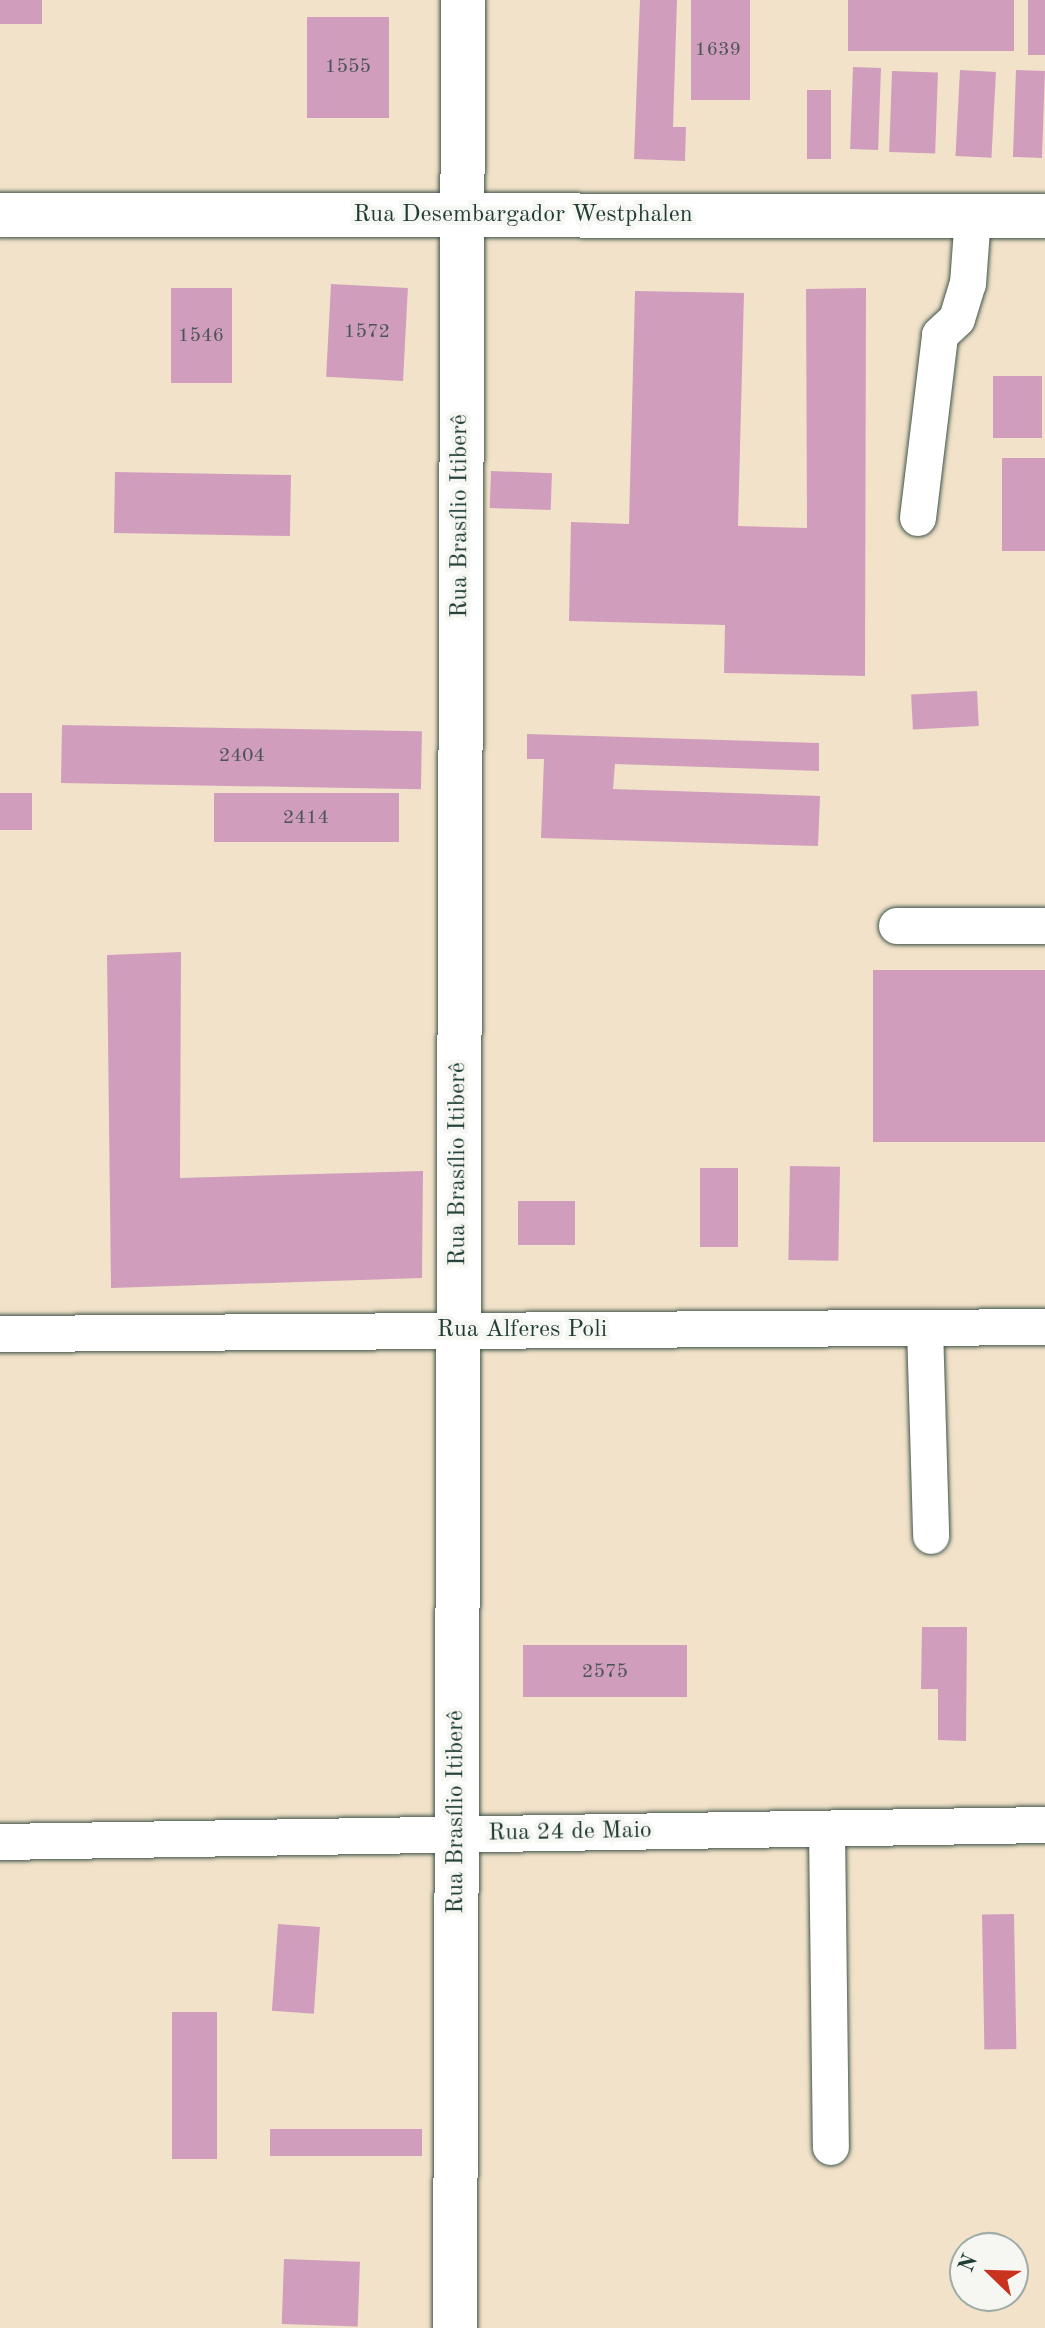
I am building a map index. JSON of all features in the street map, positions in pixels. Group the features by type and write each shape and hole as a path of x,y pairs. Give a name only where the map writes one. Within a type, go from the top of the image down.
{"main road":[{"name":"Rua Brasílio Itiberê","path":"455,2328 463,0"},
{"name":"Rua Desembargador Westphalen","path":"0,215 1045,216"}],"street":[{"path":"918,518 940,335 957,319 968,284 973,216"},
{"path":"897,926 1045,926"},
{"name":"Rua Alferes Poli","path":"0,1334 1045,1327"},
{"path":"925,1328 931,1536"},
{"name":"Rua 24 de Maio","path":"0,1842 1045,1825"},
{"path":"827,1829 831,2147"}],"building":[{"path":"0,0 42,0 42,24 0,24"},
{"path":"640,0 677,0 673,127 686,127 685,161 634,159"},
{"path":"691,0 750,0 750,100 691,100"},
{"path":"848,0 1014,0 1014,51 848,51"},
{"path":"1028,0 1045,0 1045,55 1028,55"},
{"path":"307,17 389,17 389,118 307,118"},
{"path":"853,67 881,68 878,150 850,149"},
{"path":"960,70 996,72 991,158 955,156"},
{"path":"1016,70 1045,71 1042,158 1013,157"},
{"path":"892,71 938,73 935,154 889,152"},
{"path":"807,90 831,90 831,159 807,159"},
{"path":"331,284 408,288 403,381 326,377"},
{"path":"171,288 232,288 232,383 171,383"},
{"path":"866,288 865,676 724,673 725,625 569,621 571,522 629,524 635,291 744,293 738,526 807,528 806,289"},
{"path":"993,376 1042,376 1042,438 993,438"},
{"path":"1002,458 1045,458 1045,551 1002,551"},
{"path":"491,471 552,473 551,510 490,508"},
{"path":"115,472 291,475 290,536 114,533"},
{"path":"977,691 979,726 913,729 911,694"},
{"path":"62,725 422,731 421,789 61,783"},
{"path":"527,734 819,743 819,771 615,764 613,789 820,796 818,846 541,838 544,759 527,759"},
{"path":"0,793 32,793 32,830 0,830"},
{"path":"214,793 399,793 399,842 214,842"},
{"path":"181,952 180,1178 423,1171 422,1278 111,1288 107,955"},
{"path":"873,970 1045,970 1045,1142 873,1142"},
{"path":"790,1166 840,1167 838,1261 788,1260"},
{"path":"700,1168 738,1168 738,1247 700,1247"},
{"path":"518,1201 575,1201 575,1245 518,1245"},
{"path":"922,1627 967,1627 966,1741 938,1740 938,1689 921,1689"},
{"path":"523,1645 687,1645 687,1697 523,1697"},
{"path":"1014,1914 1016,2049 984,2050 982,1915"},
{"path":"278,1924 320,1927 314,2014 272,2011"},
{"path":"172,2012 217,2012 217,2159 172,2159"},
{"path":"270,2129 422,2129 422,2156 270,2156"},
{"path":"284,2259 360,2262 358,2327 282,2324"}]}
